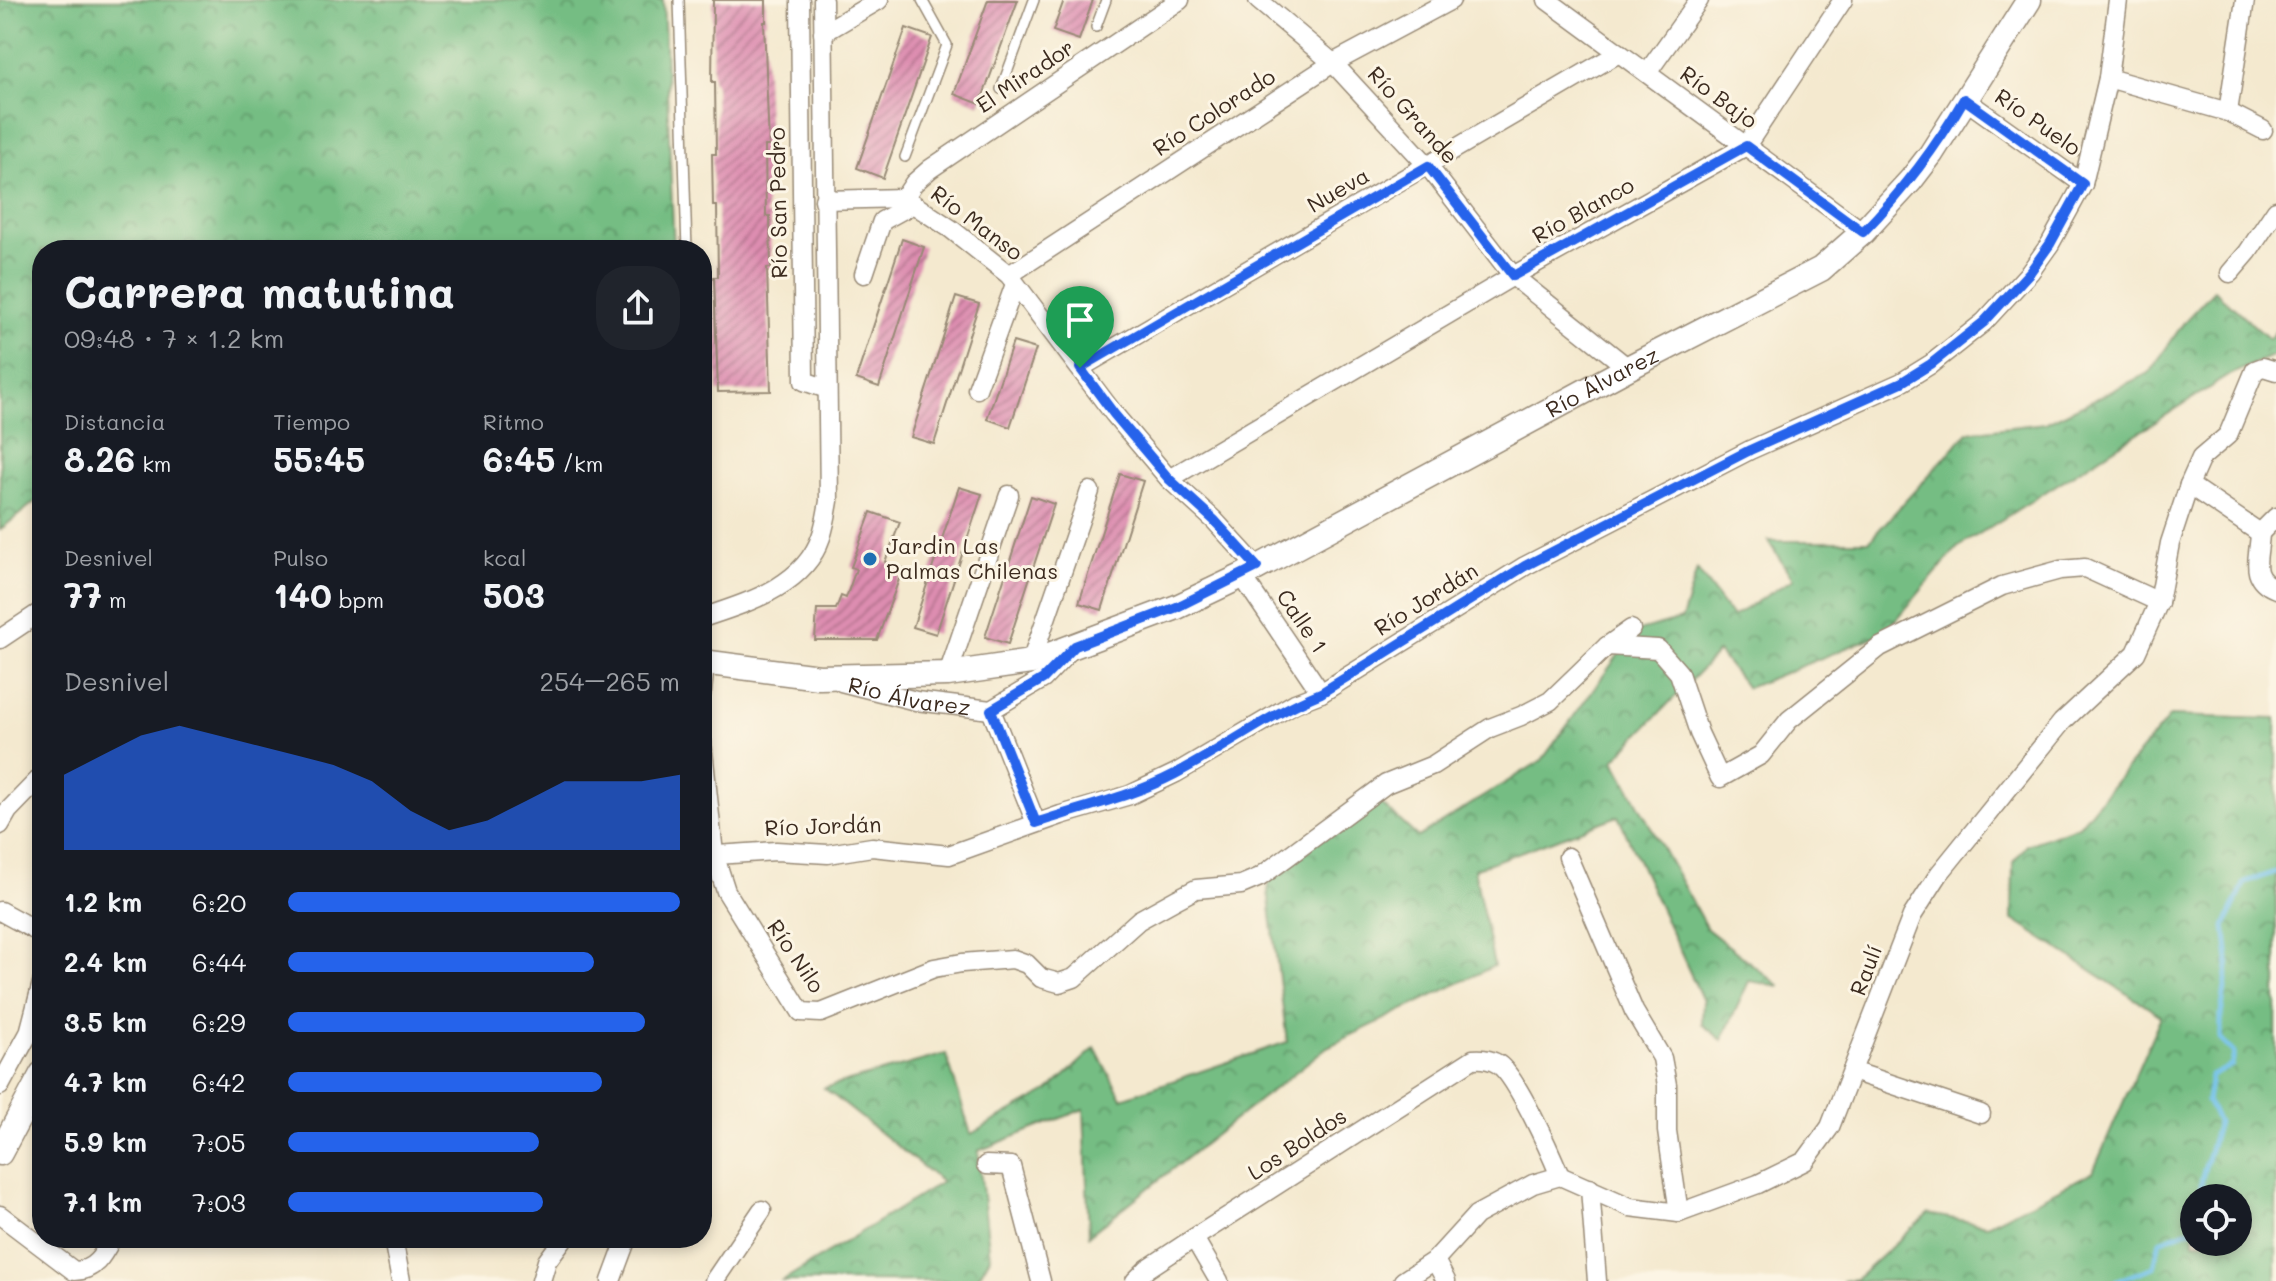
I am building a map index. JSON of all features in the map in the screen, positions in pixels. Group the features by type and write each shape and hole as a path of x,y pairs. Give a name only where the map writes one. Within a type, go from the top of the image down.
{"street":[{"name":"Río San Pedro","path":"800,0 804,381 827,389"},
{"name":"Río San Pedro","path":"712,615 757,600 791,578 821,539 829,501 823,0"},
{"path":"823,33 879,0"},
{"name":"El Mirador","path":"864,274 882,221 908,201 914,183 930,169 1180,0"},
{"name":"Río Grande","path":"1258,0 1333,63 1428,166 1513,276 1628,368"},
{"name":"Río Colorado","path":"1012,279 1333,63 1451,0"},
{"name":"Río Bajo","path":"1547,0 1863,232"},
{"path":"1647,73 1699,0"},
{"name":"Río Blanco","path":"1169,479 1513,276 1746,146 1843,0"},
{"name":"Río Álvarez","path":"819,677 948,674 1031,662 1177,607 1821,269 1863,232 1911,180 2029,0"},
{"name":"Río Jordán","path":"712,855 776,851 828,854 872,847 949,855 1036,823 1130,795 1176,773 1295,703 1321,693 1525,566 1750,450 1902,382 1931,364 1984,322 2030,272 2050,244 2083,184 2108,78 2118,0"},
{"path":"2228,112 2245,0"},
{"name":"Nueva","path":"1080,368 1619,53"},
{"path":"2108,78 2228,112 2263,130"},
{"name":"Río Puelo","path":"1964,99 2083,184"},
{"name":"Río Manso","path":"824,200 908,201 951,229 1012,279 1114,414 1169,479 1214,520 1250,571"},
{"path":"2230,273 2276,210"},
{"path":"977,389 1012,279"},
{"name":"Raulí","path":"1560,1176 1630,1207 1679,1213 1758,1184 1805,1161 1830,1127 1912,916 1939,874 2062,722 2136,653 2159,602 2170,543 2201,458 2228,435 2255,370 2263,367 2276,371"},
{"path":"2189,485 2260,533"},
{"path":"1031,662 1090,491"},
{"path":"948,674 1009,495"},
{"path":"2276,517 2260,533 2257,576 2262,584 2276,589"},
{"path":"1607,646 1658,649 1679,673 1699,733 1720,778 1761,755 1789,720 1880,647 2002,586 2060,570 2085,568 2159,602"},
{"name":"Calle 1","path":"1250,571 1321,693"},
{"path":"0,639 32,618"},
{"path":"1607,646 1631,629"},
{"name":"Río Álvarez","path":"712,663 819,677 916,701 991,710 1043,679 1075,646"},
{"name":"Río Nilo","path":"712,863 801,1012 821,1013 934,968 990,960 1013,959 1027,964 1041,978 1059,983 1074,978 1139,920 1196,889 1241,885 1260,877 1386,784 1433,765 1490,728 1550,701 1607,646"},
{"path":"991,710 1036,823"},
{"path":"0,825 8,811 32,786"},
{"path":"1568,857 1634,1011 1662,1058 1667,1085 1667,1131 1679,1213"},
{"path":"0,911 32,929"},
{"path":"0,1086 29,1033 32,1021"},
{"name":"Los Boldos","path":"1135,1281 1147,1269 1194,1238 1473,1059 1489,1060 1505,1069 1544,1138 1560,1176"},
{"path":"1852,1071 1981,1114"},
{"path":"0,1153 32,1093"},
{"path":"986,1165 1011,1166 1041,1281"},
{"path":"1403,1281 1435,1260 1476,1215 1533,1184 1560,1176"},
{"path":"1590,1188 1597,1281"},
{"path":"714,1281 762,1210"},
{"path":"0,1215 32,1239"},
{"path":"1194,1238 1219,1281"},
{"path":"44,1248 74,1271 85,1271 95,1265 106,1248"},
{"path":"395,1248 401,1281"},
{"path":"541,1281 547,1261 557,1248"},
{"path":"611,1281 623,1248"},
{"path":"1435,1260 1446,1281"}],"lane":[{"path":"679,0 687,240"},
{"path":"905,157 947,45 922,0"},
{"path":"1001,89 1034,0"},
{"path":"1096,27 1106,0"}],"green space":[{"path":"0,0 663,0 674,240 32,240 32,504 0,530"},
{"path":"2214,290 2269,339 2276,331 2276,354 2231,374 1957,548 1886,632 1747,688 1718,652 1614,760 1707,929 1780,986 1749,981 1722,1040 1702,1024 1703,1001 1618,816 1474,869 1494,966 1327,1047 1089,1235 1084,1109 978,1151 990,1257 976,1281 782,1281 942,1182 824,1088 946,1054 971,1134 1048,1091 1095,1048 1122,1098 1287,1042 1268,891 1271,873 1376,799 1418,837 1542,760 1635,632 1682,619 1697,570 1732,617 1793,579 1768,541 1869,541 1968,432 2045,423 2149,373 2185,321"},
{"path":"2170,716 2276,719 2276,1281 1842,1281 1856,1279 1928,1214 1987,1225 2093,1172 2161,1016 2012,919 2013,862 2027,845 2079,826"}],"building":[{"path":"713,0 766,0 764,22 769,146 765,146 766,216 770,216 771,268 767,268 771,391 718,392 714,277 718,277 717,206 713,206 712,154 716,154 715,82 712,82"},
{"path":"988,0 1018,0 980,104 954,94"},
{"path":"1064,0 1093,0 1079,40 1053,31"},
{"path":"906,28 932,37 883,178 857,168"},
{"path":"902,239 924,247 879,387 856,379"},
{"path":"956,297 979,304 934,444 911,437"},
{"path":"1013,342 1036,349 1010,427 987,419"},
{"path":"1120,474 1143,481 1102,610 1079,603"},
{"path":"959,487 982,494 936,634 913,627"},
{"path":"1031,496 1054,504 1008,644 985,637"},
{"path":"871,512 900,522 885,562 903,568 877,640 815,640 817,609 836,609 841,596 846,598 856,569 851,567"}],"waterway":[{"path":"2201,1184 2218,1122 2207,1101 2211,1076 2232,1065 2234,1053 2221,1040 2221,1015 2229,960 2225,926 2245,882 2276,872"},
{"path":"2116,1281 2154,1267 2160,1241 2180,1233"}],"place":[{"name":"Jardin Las Palmas Chilenas","path":"870,559"}],"route":[{"path":"1964,99 2083,184 2050,244 2008,297 1958,344 1902,382 1750,450 1525,566 1321,693 1295,703 1176,773 1130,795 1036,823 991,710 1043,679 1075,646 1177,607 1257,567 1214,520 1169,479 1080,368 1428,166 1513,276 1746,146 1863,232 1888,207 1931,154 1964,99"}]}
